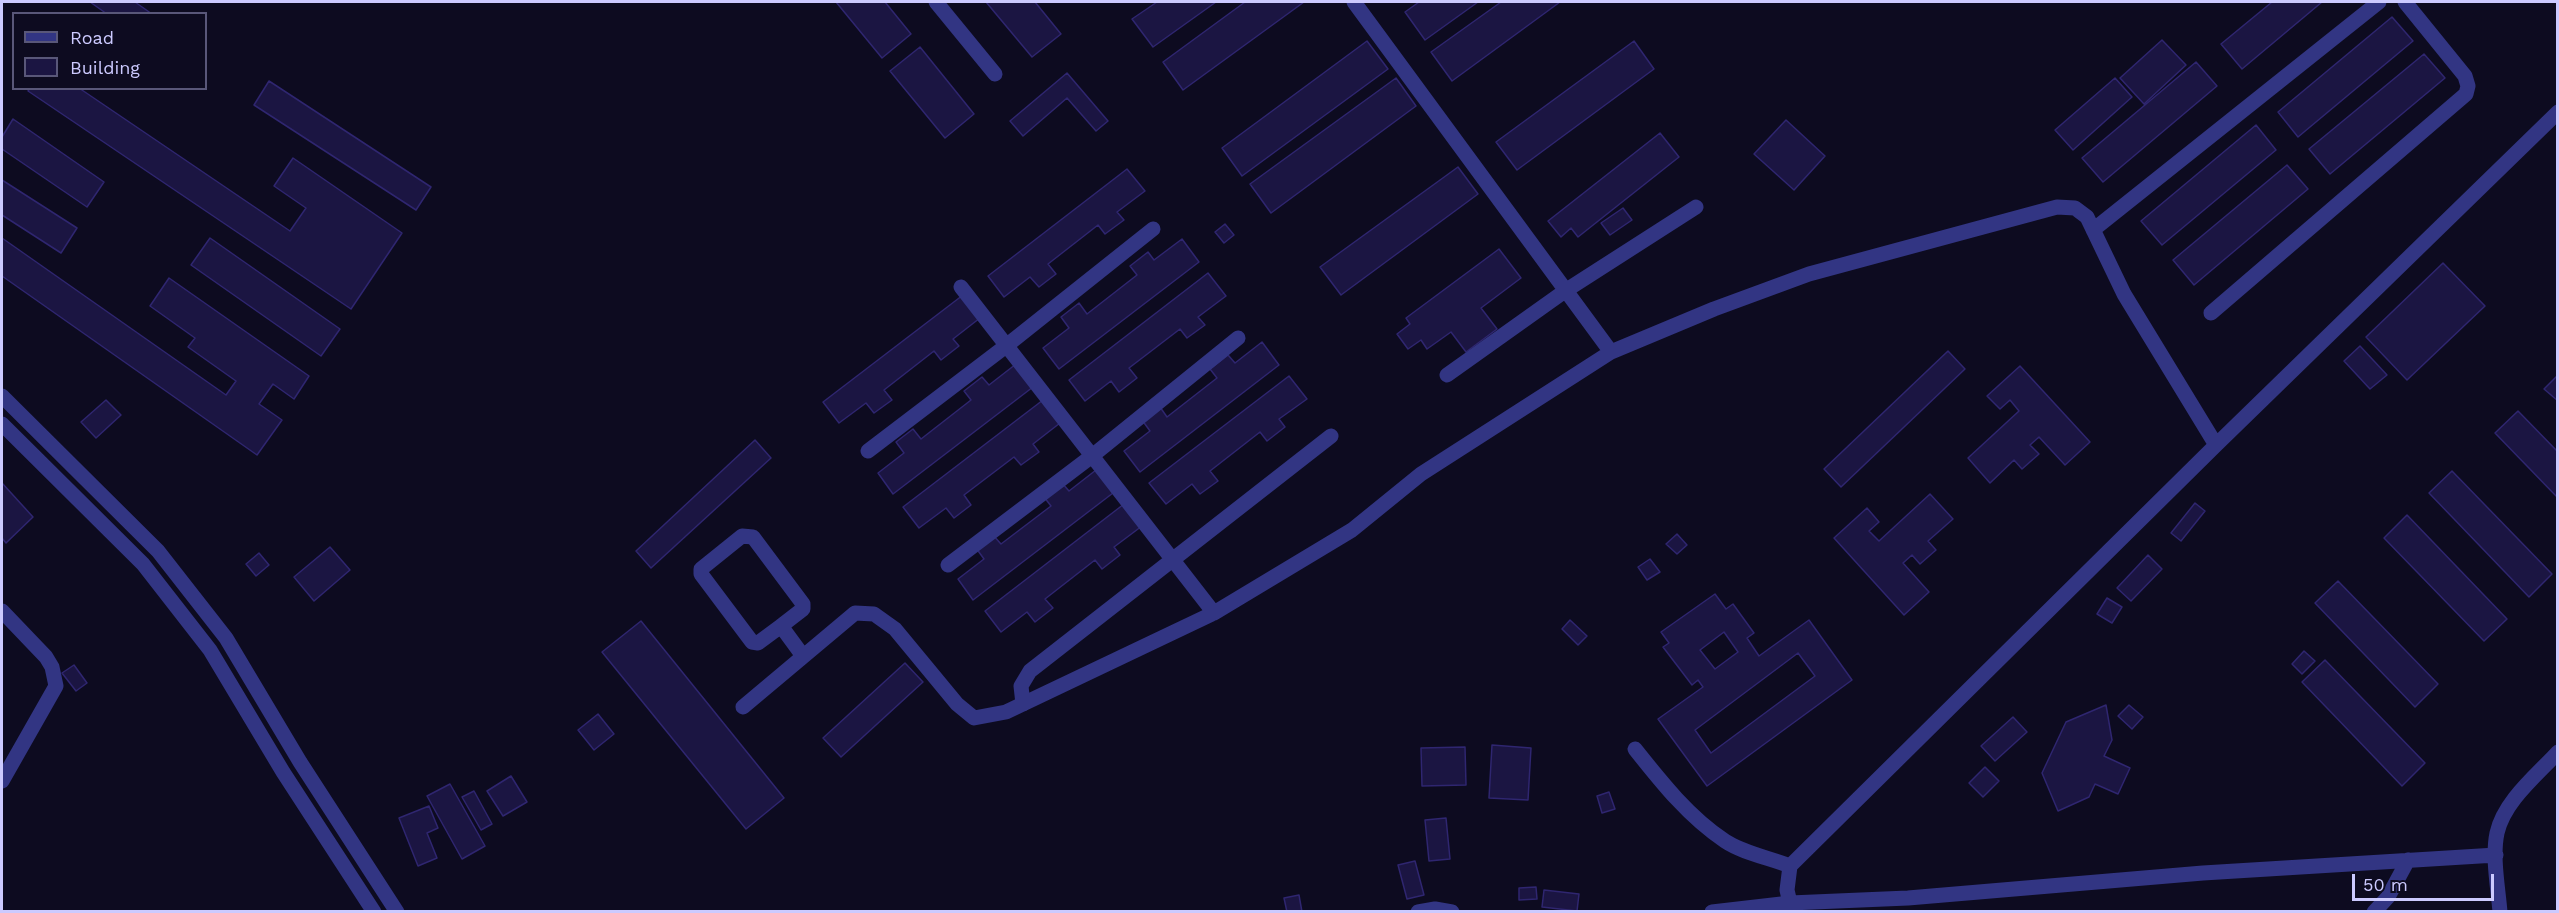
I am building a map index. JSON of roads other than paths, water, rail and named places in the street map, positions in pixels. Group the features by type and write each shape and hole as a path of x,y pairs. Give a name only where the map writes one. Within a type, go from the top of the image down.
{"street":[{"path":"936,2 995,74"},
{"path":"1354,2 1611,352"},
{"path":"2093,230 2379,2"},
{"path":"2211,313 2466,94 2468,86 2465,76 2405,2"},
{"path":"1790,903 1786,890 1790,866 2216,445 2558,112"},
{"path":"1448,375 1565,291 1696,207"},
{"path":"743,707 855,613 874,614 895,629 957,704 974,718 1006,712 1214,613 1352,530 1421,474 1611,352 1714,309 1809,274 2057,207 2075,208 2087,217 2124,294 2216,445"},
{"path":"867,451 1006,346 1153,229"},
{"path":"961,287 1214,613"},
{"path":"948,565 1092,456 1238,338"},
{"path":"2,396 158,551 226,638 300,762 397,912"},
{"path":"2,424 143,564 210,650 283,772 374,912"},
{"path":"1023,704 1021,686 1030,670 1331,436"},
{"path":"742,536 753,537 804,606 801,611 781,626 758,643 752,642 701,574 701,569 742,536"},
{"path":"2,611 46,657 52,667 56,686 2,781"},
{"path":"781,626 803,656"},
{"path":"1635,749 1674,797 1727,842 1790,866"},
{"path":"2500,912 2496,835 2501,821 2511,805 2558,752"},
{"path":"1712,912 1790,903 1908,905 2203,873 2496,855"},
{"path":"2374,912 2388,897 2408,860"},
{"path":"1418,912 1435,909 1452,912"}]}
